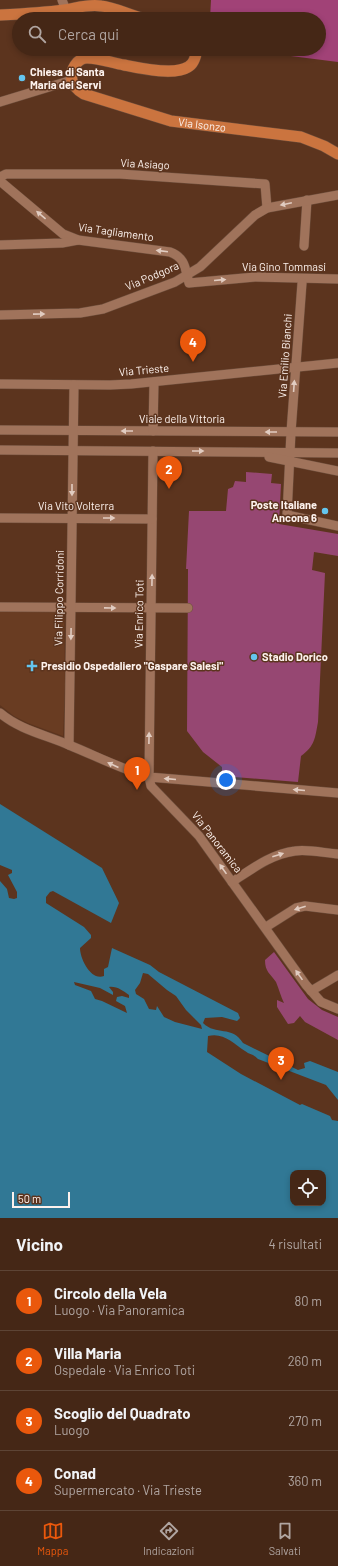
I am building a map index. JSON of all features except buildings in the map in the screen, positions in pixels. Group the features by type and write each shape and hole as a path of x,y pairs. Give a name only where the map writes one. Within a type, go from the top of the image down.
{"main road":[{"path":"16,12 66,3 103,6 121,12"},
{"path":"0,15 12,13"},
{"path":"72,80 72,70 78,61 82,59 101,60 123,65 171,72 181,70 191,65 196,56"},
{"name":"Via Isonzo","path":"72,80 76,87 84,94 171,121 301,138 324,146 338,154"}],"street":[{"path":"0,102 72,80"},
{"name":"Via Asiago","path":"0,177 6,174 120,174 227,180 265,184 267,208"},
{"name":"Via Tagliamento","path":"0,181 63,234 78,240 170,252 179,255 183,261 187,275"},
{"name":"Via Podgora","path":"0,315 80,313 103,309 175,282 200,267 255,215 267,208 338,194"},
{"path":"304,246 307,200"},
{"path":"0,245 62,243 78,240"},
{"name":"Via Gino Tommasi","path":"187,275 189,283 255,277 338,280"},
{"name":"Via Emilio Bianchi","path":"291,432 302,283"},
{"name":"Via Trieste","path":"0,384 110,385 154,382 338,363"},
{"path":"153,431 154,382"},
{"path":"73,451 74,385"},
{"name":"Viale della Vittoria","path":"0,430 338,432"},
{"path":"291,432 287,515 338,526"},
{"path":"0,450 254,453 290,457 338,471"},
{"name":"Via Filippo Corridoni","path":"69,745 73,451"},
{"name":"Via Enrico Toti","path":"149,777 153,451"},
{"path":"290,457 338,453"},
{"name":"Via Vito Volterra","path":"0,518 152,519"},
{"path":"0,607 188,608"},
{"path":"0,713 29,730 69,745 128,771 149,777 338,793"},
{"name":"Via Panoramica","path":"149,777 151,786 199,836 311,991 322,1002 338,1009"},
{"path":"232,882 264,861 277,855 296,851 338,854"},
{"path":"266,927 296,908 313,906 338,910"},
{"path":"311,991 338,975"}],"shaded area":[{"path":"211,0 338,0 338,62 291,56 326,56 326,12 210,12"},
{"name":"Stadio Dorico","path":"246,472 272,474 271,483 281,484 279,524 338,534 338,556 314,552 312,570 325,573 318,722 312,745 301,756 298,782 222,776 222,767 203,752 187,731 188,569 186,569 189,511 226,511 228,489 233,487 235,481 246,482"},
{"name":"Presidio Ospedaliero \"Gaspare Salesi\"","path":"64,611 65,685 63,736 28,723 14,716 0,705 0,612"},
{"path":"274,952 308,999 322,1010 338,1017 338,1040 305,1022 300,1016 294,1023 288,1024 277,1007 277,1000 284,1003 276,982 268,972 265,964 265,960"}],"water":[{"path":"0,804 102,868 119,903 111,923 53,891 46,897 46,903 84,927 91,935 91,938 80,948 80,953 84,963 91,972 99,977 104,976 104,969 108,967 112,948 150,965 159,972 238,1013 240,1018 237,1021 222,1017 205,1018 203,1023 208,1027 234,1034 243,1043 298,1070 305,1068 304,1063 310,1061 338,1072 338,1100 326,1085 258,1059 223,1037 213,1035 208,1036 207,1052 241,1074 300,1105 302,1104 330,1116 332,1120 338,1121 338,1218 0,1218 0,881 7,889 9,898 17,898 17,892 8,875 12,873 12,870 0,865","holes":["143,973 148,974 176,996 186,1010 201,1025 202,1029 175,1022 164,1017 157,1006 156,1010 149,1009 144,999 136,994 135,990 140,983","74,982 100,988 113,995 113,992 109,987 115,987 129,995 129,998 122,996 117,997 116,1001 125,1006 127,1013 95,999 91,991 75,985"]}],"place":[{"name":"Chiesa di Santa Maria dei Servi","path":"22,78"},
{"name":"Conad","path":"193,362"},
{"name":"Villa Maria","path":"169,489"},
{"name":"Poste Italiane Ancona 6","path":"325,511"},
{"name":"Stadio Dorico","path":"254,657"},
{"name":"Presidio Ospedaliero \"Gaspare Salesi\"","path":"32,666"},
{"name":"Circolo della Vela","path":"137,790"},
{"name":"Scoglio del Quadrato","path":"281,1080"}]}
